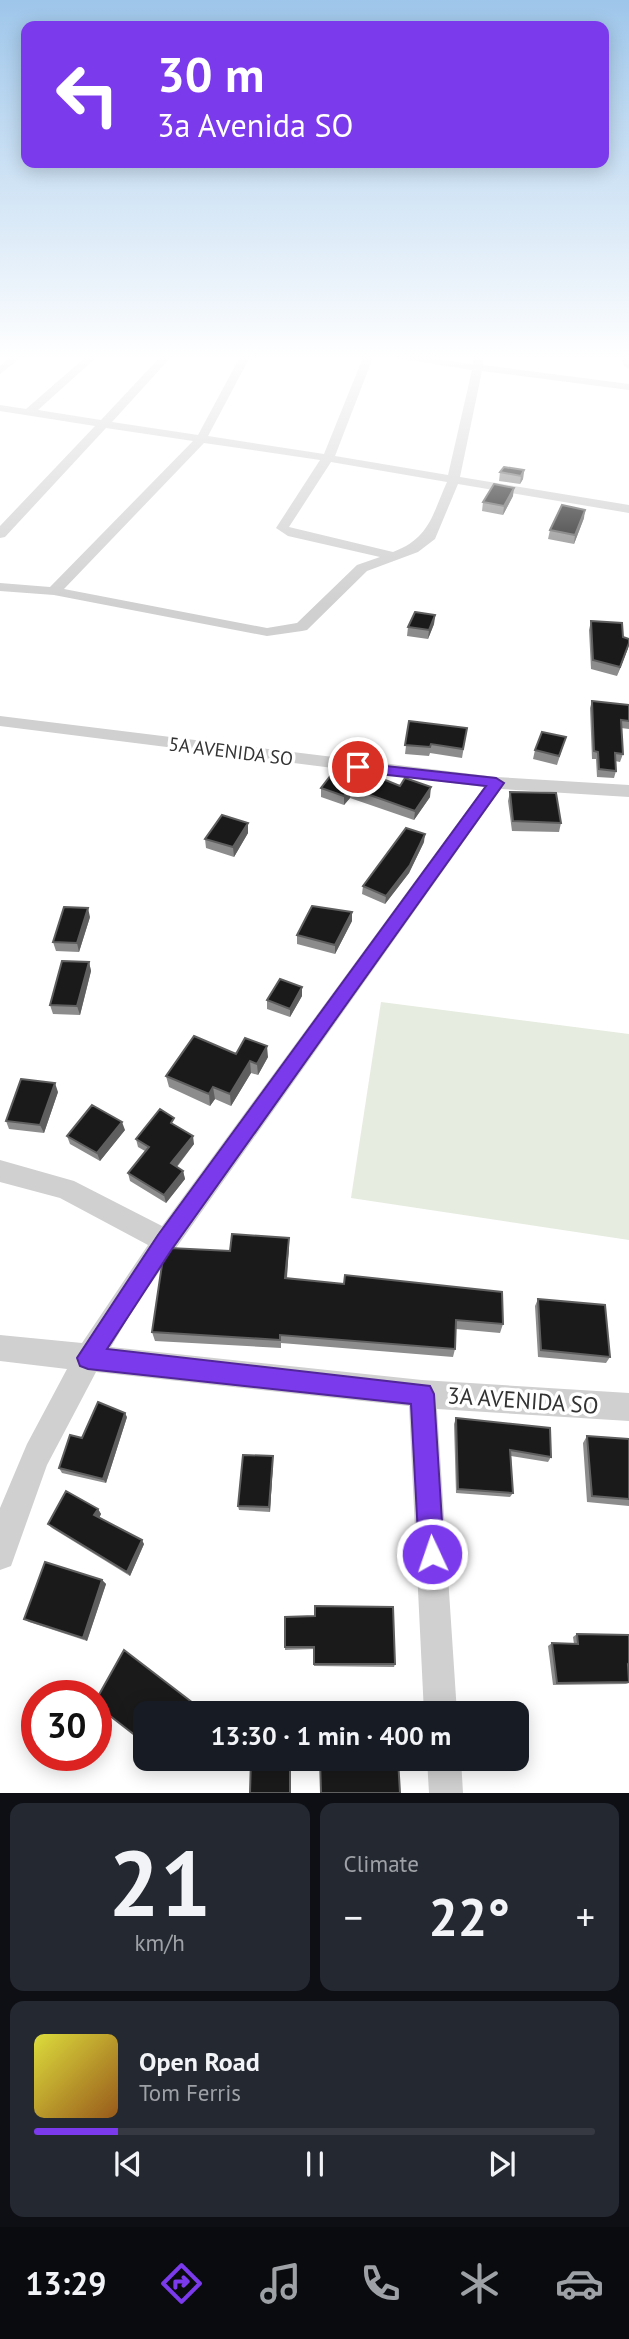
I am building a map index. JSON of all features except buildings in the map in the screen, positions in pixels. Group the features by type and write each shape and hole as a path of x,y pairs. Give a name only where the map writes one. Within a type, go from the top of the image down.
{"street":[{"path":"0,534 90,439"},
{"path":"54,590 201,439 629,509"},
{"path":"336,439 328,458 282,528 311,538 395,556"},
{"path":"0,587 54,590 281,632 302,627 362,568 413,549 430,536 453,481 462,439"},
{"name":"5A AVENIDA SO","path":"0,721 496,783 629,791"},
{"path":"0,1555 6,1529 50,1429 88,1358 165,1242 496,783"},
{"path":"0,1171 69,1189 119,1212 165,1242"},
{"name":"3A AVENIDA SO","path":"0,1348 422,1394 629,1407"},
{"path":"422,1394 440,1701"},
{"path":"445,1771 446,1793"}],"shaded area":[{"path":"381,1002 629,1034 629,1240 351,1198"}],"route":[{"path":"358,767 496,783 165,1242 88,1358 422,1394 432,1554"}]}
